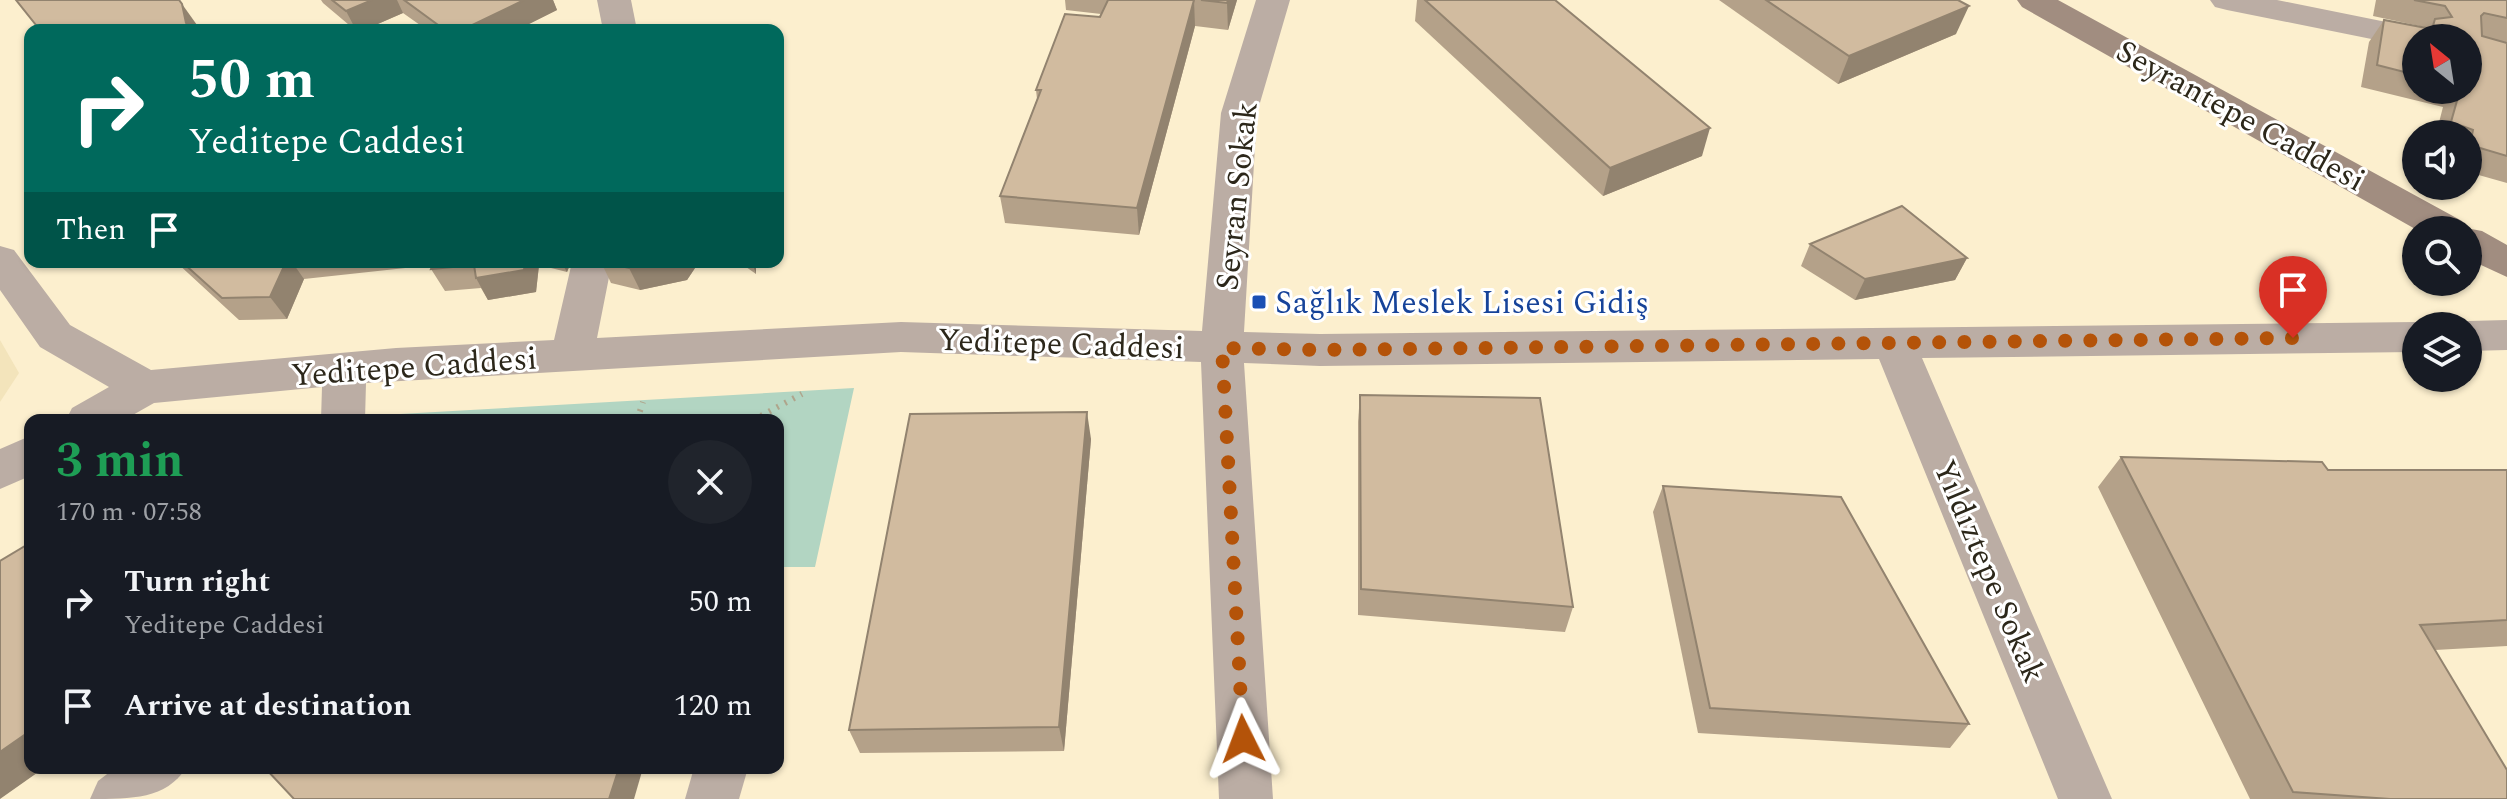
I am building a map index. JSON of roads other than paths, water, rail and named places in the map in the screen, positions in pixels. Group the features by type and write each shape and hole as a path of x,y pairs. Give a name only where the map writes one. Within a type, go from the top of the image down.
{"street":[{"path":"614,0 619,24"},
{"name":"Seyran Sokak","path":"1246,799 1222,348 1239,113 1273,0"},
{"name":"Seyrantepe Caddesi","path":"2034,0 2423,216"},
{"path":"2227,0 2402,35"},
{"path":"2482,249 2507,263"},
{"path":"0,260 55,336 145,387"},
{"path":"572,355 591,268"},
{"path":"2482,336 2507,335"},
{"name":"Yeditepe Caddesi","path":"145,387 345,369 901,337 1320,350 2402,337"},
{"name":"Yıldıztepe Sokak","path":"1894,343 2085,799"},
{"path":"343,414 345,369"},
{"path":"98,414 145,387"},
{"path":"0,471 24,457"},
{"path":"117,799 151,774"},
{"path":"712,799 719,774"}],"place":[{"name":"Sağlık Meslek Lisesi Gidiş","path":"1259,302"}]}
